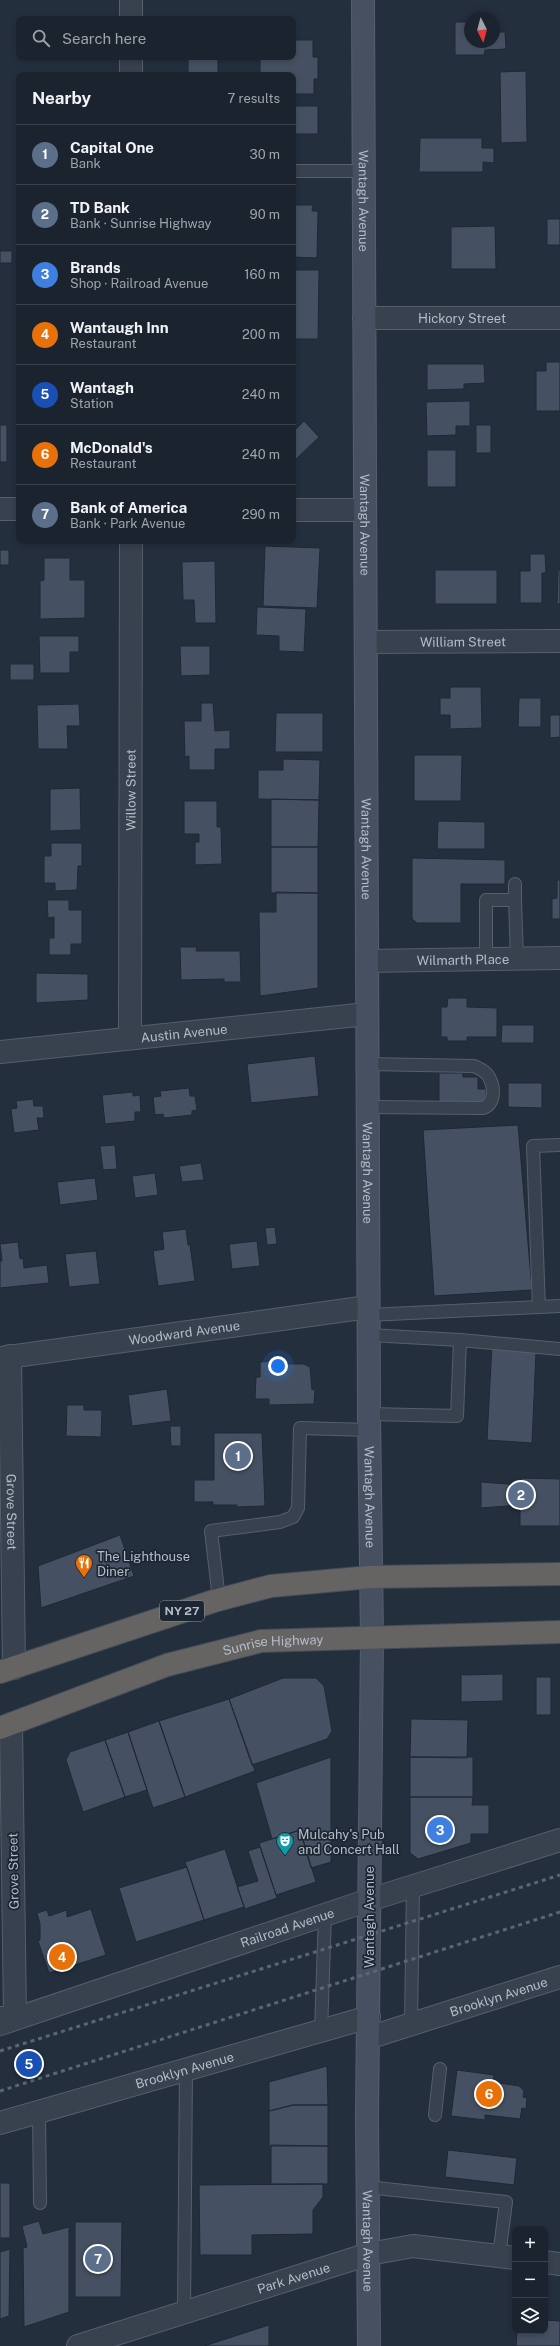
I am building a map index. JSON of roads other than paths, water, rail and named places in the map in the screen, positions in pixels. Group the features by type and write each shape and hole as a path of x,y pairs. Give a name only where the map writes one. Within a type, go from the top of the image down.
{"highway":[{"name":"NY 27","path":"7,1670 219,1599 271,1586 371,1577 560,1574"},
{"name":"Sunrise Highway","path":"5,1726 167,1665 261,1641 560,1632"}],"main road":[{"name":"Wantagh Avenue","path":"363,0 368,1319 372,1638 367,2186 369,2346"}],"street":[{"path":"131,0 131,16"},
{"path":"131,60 131,72"},
{"name":"Hickory Street","path":"364,318 560,318"},
{"path":"0,509 16,509"},
{"path":"296,510 365,510"},
{"name":"Willow Street","path":"130,1038 131,544"},
{"name":"William Street","path":"366,642 560,641"},
{"name":"Wilmarth Place","path":"367,961 560,958"},
{"name":"Austin Avenue","path":"0,1052 367,1014"},
{"name":"Woodward Avenue","path":"5,1357 368,1319"},
{"name":"Grove Street","path":"5,1357 7,1670"},
{"name":"Grove Street","path":"5,1726 5,2020"},
{"name":"Railroad Avenue","path":"5,2020 325,1914 560,1840"},
{"name":"Brooklyn Avenue","path":"0,2123 321,2031 411,2024 560,1977"},
{"name":"Park Avenue","path":"78,2346 369,2254 413,2246 507,2257"},
{"path":"548,2262 560,2264"}],"lane":[{"path":"296,171 364,171"},
{"path":"515,884 516,958"},
{"path":"486,959 486,900 515,900"},
{"path":"368,1064 474,1066 483,1070 489,1077 492,1101 489,1106 483,1108 368,1107"},
{"path":"539,1307 532,1146 560,1146"},
{"path":"368,1319 560,1306"},
{"path":"368,1319 460,1340 560,1349"},
{"path":"219,1599 211,1531 280,1522 293,1518 298,1508 300,1428 457,1416 460,1340"},
{"path":"411,2024 413,1886"},
{"path":"321,2031 325,1914"},
{"path":"184,2313 186,2069"},
{"path":"435,2115 440,2069"},
{"path":"39,2111 40,2203"},
{"path":"367,2186 506,2202 507,2257"}],"railway":[{"path":"0,2051 560,1875"},
{"path":"0,2091 560,1912"}],"place":[{"name":"Capital One","path":"238,1456"},
{"name":"TD Bank","path":"521,1495"},
{"name":"The Lighthouse Diner","path":"84,1578"},
{"name":"Brands","path":"440,1830"},
{"name":"Mulcahy's Pub and Concert Hall","path":"285,1856"},
{"name":"Wantaugh Inn","path":"62,1957"},
{"name":"Wantagh","path":"29,2064"},
{"name":"McDonald's","path":"489,2094"},
{"name":"Bank of America","path":"98,2259"}]}
